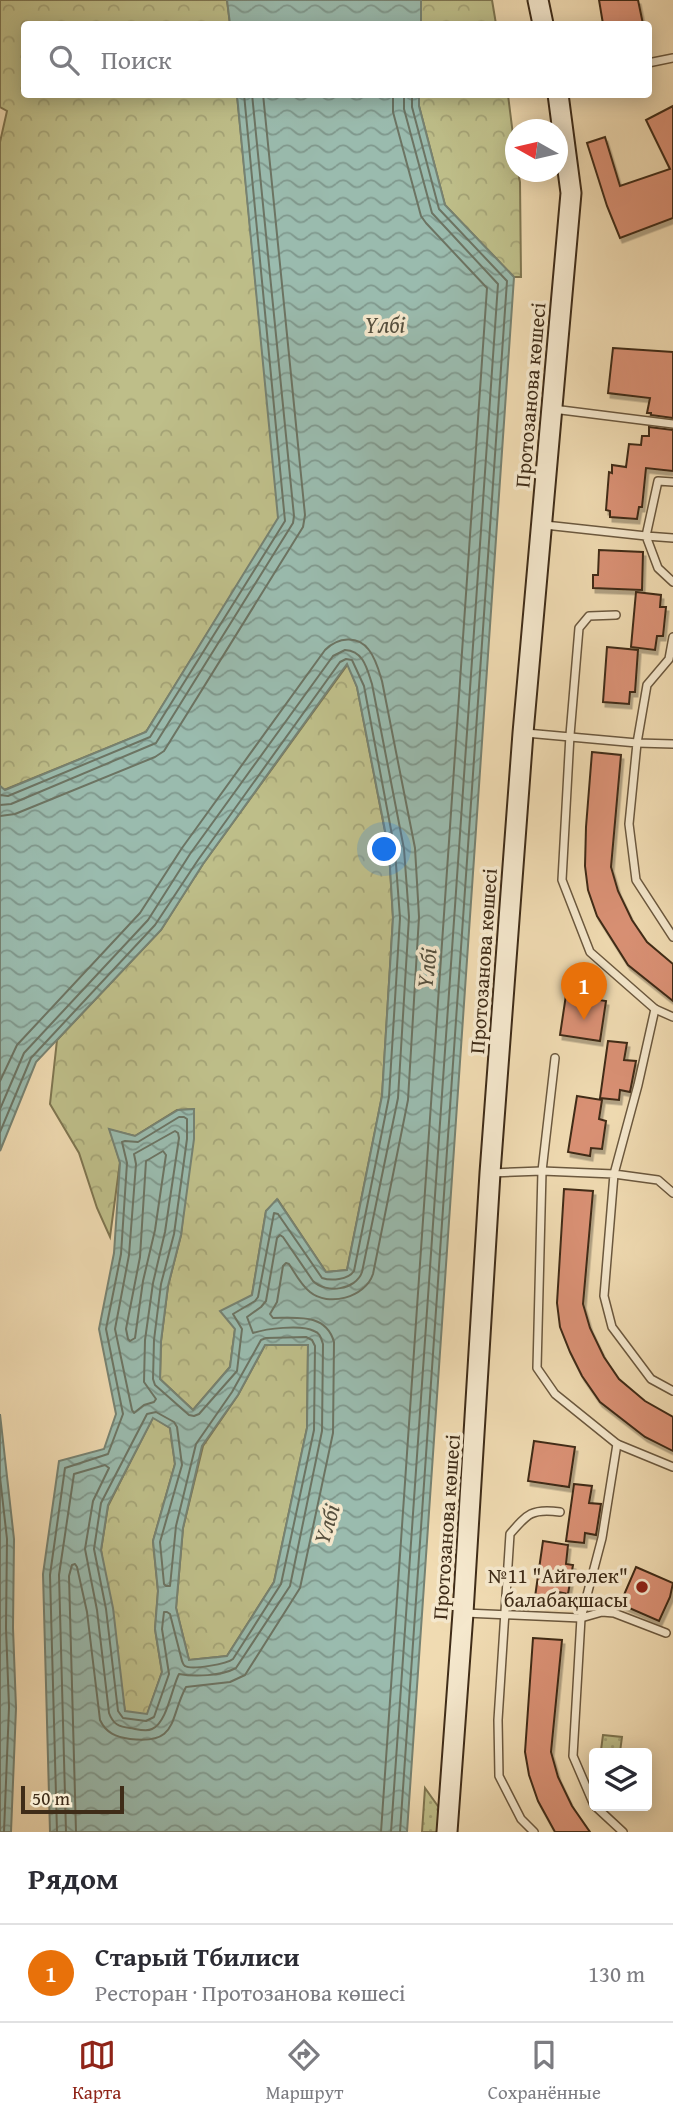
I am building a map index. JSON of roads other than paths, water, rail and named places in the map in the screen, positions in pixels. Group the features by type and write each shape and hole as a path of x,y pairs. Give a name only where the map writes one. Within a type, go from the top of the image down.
{"street":[{"path":"538,0 542,21"},
{"name":"Протозанова көшесі","path":"447,1832 490,1173 523,733 570,193 558,98"}],"lane":[{"path":"652,62 673,58"},
{"path":"553,409 673,424"},
{"path":"672,580 658,568 646,536 658,481 673,482"},
{"path":"542,525 673,538"},
{"path":"617,615 589,616 579,628 562,880 590,952 655,1009 673,1017"},
{"path":"673,637 669,659 646,684 629,824 636,880 673,937"},
{"path":"523,733 673,744"},
{"path":"655,1009 614,1174 604,1296 612,1327 651,1379 673,1391"},
{"path":"555,1058 542,1171 537,1368 555,1394 617,1444 673,1467"},
{"path":"490,1173 542,1171 614,1174 658,1180 673,1193"},
{"path":"589,1792 573,1756 581,1618 602,1538 617,1444"},
{"path":"534,1832 521,1819 499,1776 498,1720 510,1534 526,1515 548,1510 560,1512"},
{"path":"463,1613 581,1618 602,1612 614,1613 666,1633"},
{"path":"601,1811 623,1832"}],"water":[{"path":"227,0 421,0 421,21 230,21"},
{"name":"Үлбі","path":"237,98 419,98 445,205 514,277 407,1832 50,1832 43,1574 59,1461 104,1449 116,1414 99,1329 114,1253 120,1163 109,1129 135,1136 178,1110 194,1109 194,1139 181,1235 168,1286 161,1341 160,1379 193,1410 230,1367 235,1329 220,1311 252,1295 266,1211 277,1199 326,1272 347,1270 382,1096 393,918 389,851 357,687 347,664 203,864 161,930 36,1062 0,1151 0,786 5,790 146,732 278,518","holes":["265,1345 308,1345 307,1428 274,1582 227,1656 189,1660 176,1608 183,1528 202,1446 238,1395","153,1418 170,1428 175,1464 153,1541 158,1591 155,1629 162,1672 147,1714 125,1711 113,1608 101,1550 108,1505"]},
{"path":"0,1414 14,1539 16,1708 11,1832 0,1832"}],"place":[{"name":"Старый Тбилиси","path":"584,1020"},
{"name":"№11 \"Айгөлек\" балабақшасы","path":"642,1587"}]}
